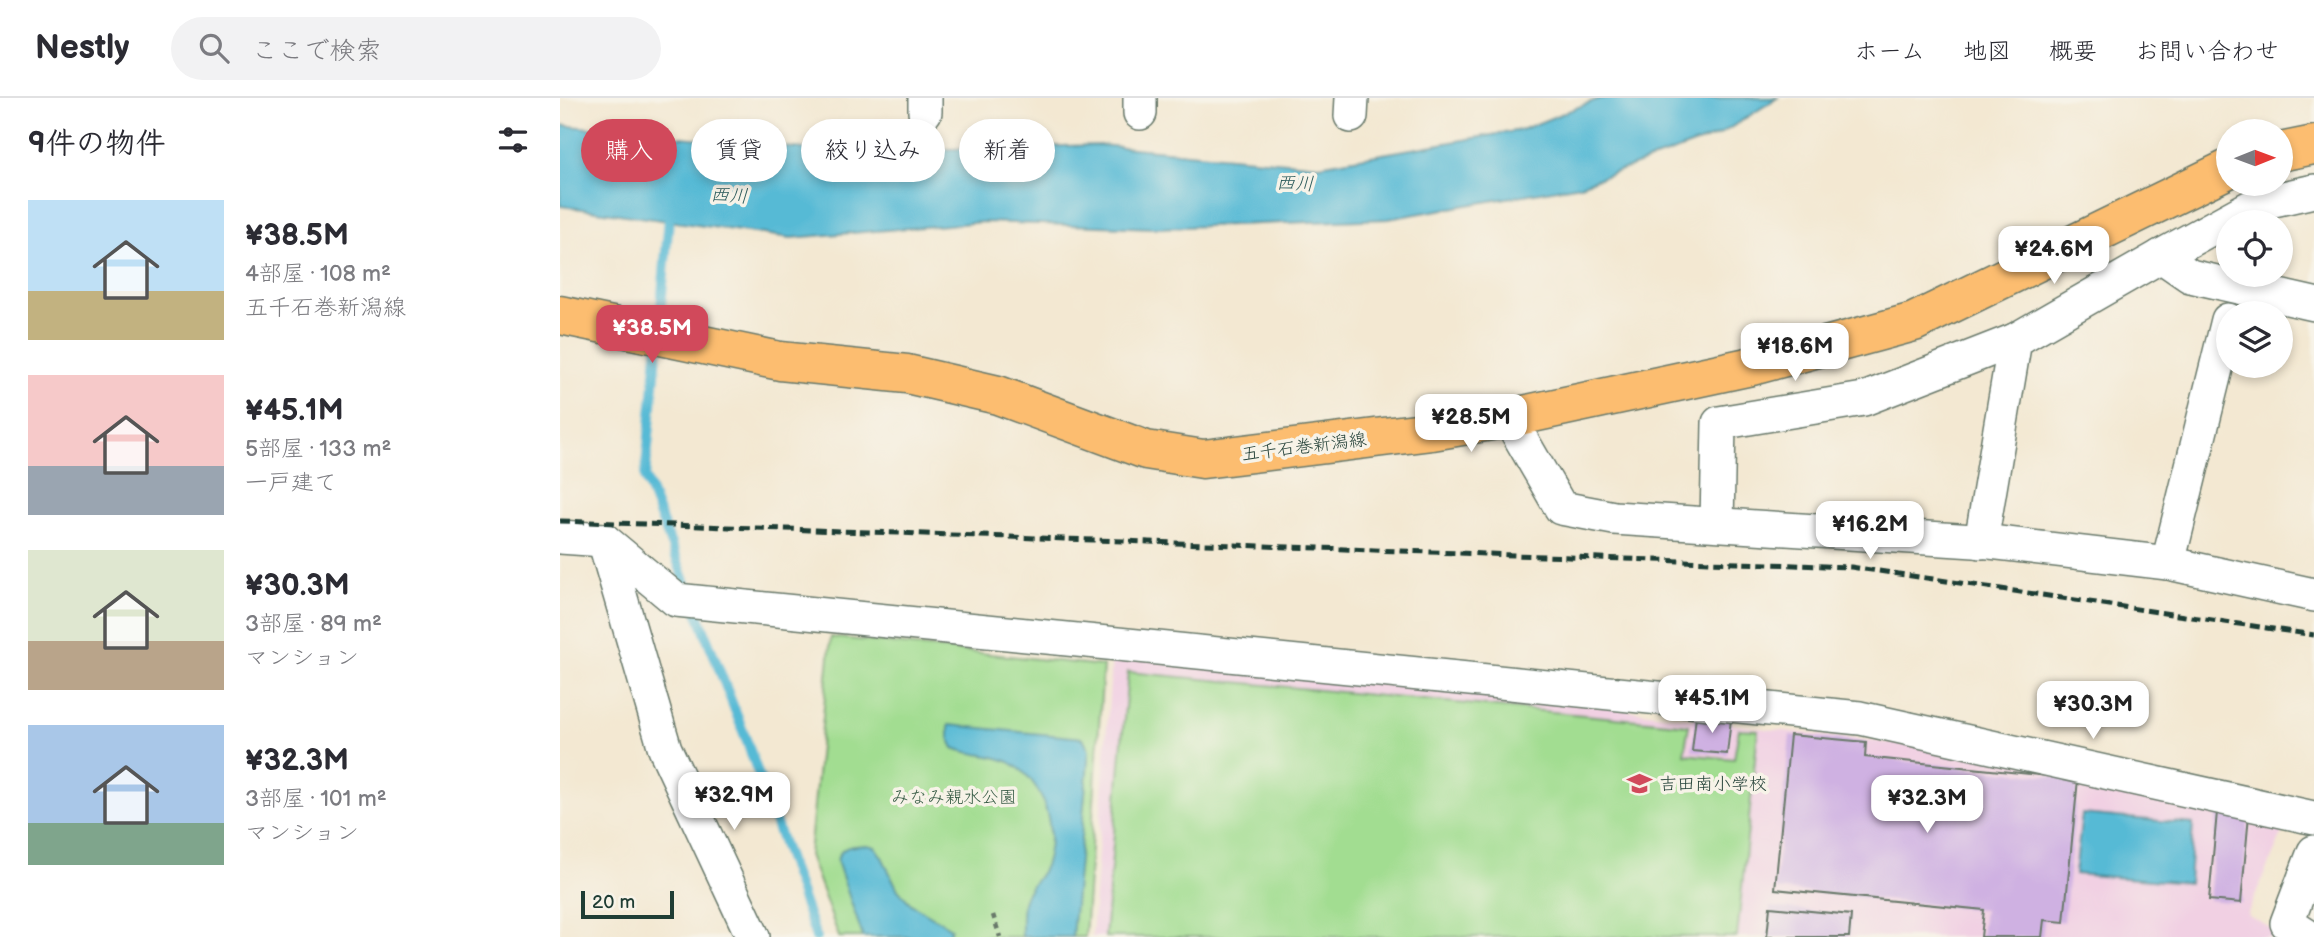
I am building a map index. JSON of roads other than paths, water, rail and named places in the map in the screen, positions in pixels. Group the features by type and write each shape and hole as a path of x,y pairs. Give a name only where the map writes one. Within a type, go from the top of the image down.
{"main road":[{"path":"2293,149 2314,145"},
{"name":"五千石巻新潟線","path":"560,314 780,362 907,374 998,395 1146,450 1203,459 1432,431 1509,418 1752,366 1914,322 2216,175"}],"street":[{"path":"1717,524 1719,422 1864,399 2014,340 2256,204 2314,191"},
{"path":"2161,256 2233,300 2314,304"},
{"path":"1981,542 2014,340"},
{"path":"2168,563 2216,369"},
{"path":"1509,418 1562,508 1614,518 1981,542 2168,563 2314,595"},
{"path":"560,537 604,540 676,600 1860,718 2314,818"},
{"path":"604,540 665,749 753,937"},
{"path":"2309,937 2287,923 2314,852"}],"water":[{"name":"西川","path":"1601,98 1777,98 1719,135 1580,185 1388,219 1156,228 983,222 791,238 560,206 560,125 581,127 581,182 677,182 677,136 691,138 691,182 787,182 787,147 801,149 801,182 945,182 945,149 959,149 959,182 1055,182 1055,146 1100,145 1319,165 1521,130"},
{"path":"949,725 1083,738 1089,750 1072,937 1022,937 1024,899 1044,868 1049,849 1048,821 1039,793 1022,771 1011,763 954,748 949,738"},
{"path":"2082,814 2193,824 2189,883 2075,874"},
{"path":"867,845 875,847 898,890 911,904 951,928 948,937 863,937 837,861 844,849"}],"waterway":[{"path":"659,328 670,208"},
{"path":"658,343 645,477 746,739 816,937"}],"railway":[{"path":"560,521 1851,567 2314,635"}],"place":[{"name":"吉田南小学校","path":"1639,784"}],"park label":[{"name":"みなみ親水公園","path":"954,797"}]}
